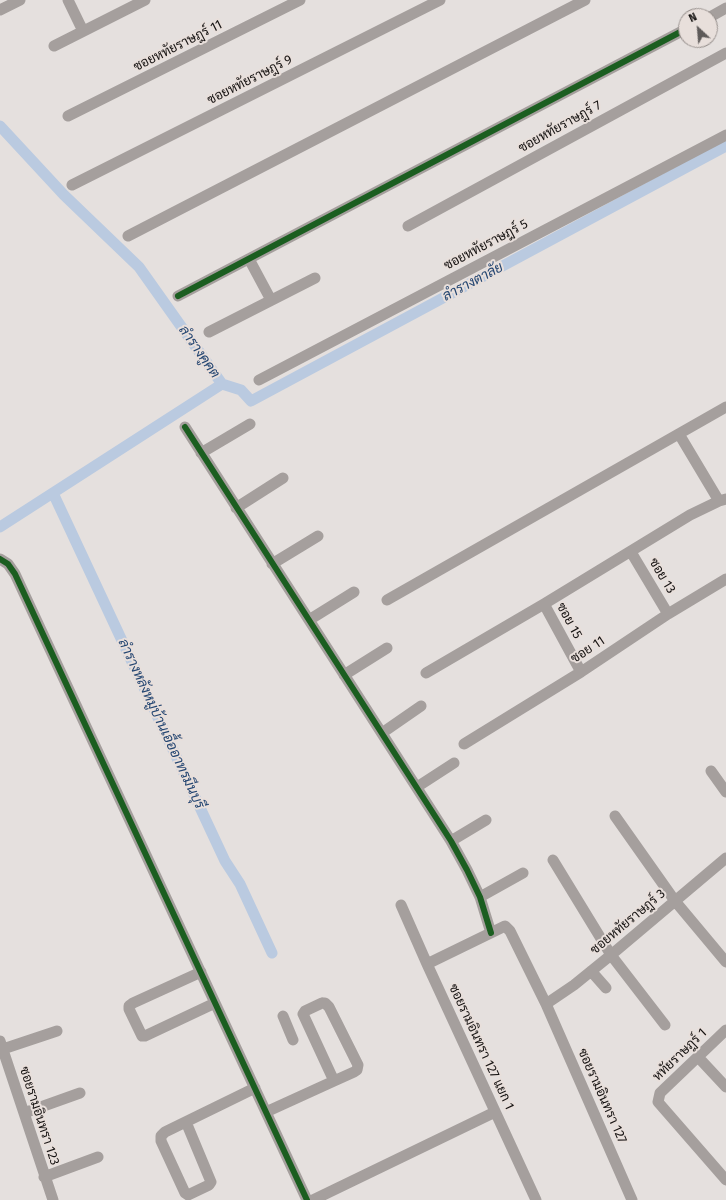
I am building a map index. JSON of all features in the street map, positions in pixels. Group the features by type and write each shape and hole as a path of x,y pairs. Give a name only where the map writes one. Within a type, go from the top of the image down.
{"street":[{"path":"0,10 20,0"},
{"path":"68,0 84,31"},
{"path":"54,46 145,0"},
{"name":"ซอยหทัยราษฎร์ 11","path":"68,116 300,0"},
{"name":"ซอยหทัยราษฎร์ 9","path":"72,185 440,0"},
{"path":"128,236 585,0"},
{"path":"178,296 678,33"},
{"name":"ซอยหทัยราษฎร์ 7","path":"408,226 726,54"},
{"name":"ซอยหทัยราษฎร์ 5","path":"259,380 726,135"},
{"path":"249,259 271,300"},
{"path":"209,332 315,278"},
{"path":"387,600 726,407"},
{"path":"201,453 250,424"},
{"path":"184,428 417,787 451,841 480,897 490,932 427,964"},
{"path":"426,673 631,552 690,515 722,500 680,434"},
{"path":"236,508 283,478"},
{"path":"272,564 318,536"},
{"name":"ซอย 13","path":"631,552 668,614"},
{"path":"0,559 8,564 14,574 42,630 307,1200"},
{"name":"ซอย 11","path":"464,744 581,672 668,614 726,579"},
{"path":"309,620 354,592"},
{"name":"ซอย 15","path":"544,604 581,672"},
{"path":"344,675 387,648"},
{"path":"382,733 421,706"},
{"path":"417,787 454,763"},
{"path":"711,771 726,792"},
{"path":"615,816 675,901 726,962"},
{"path":"451,841 486,820"},
{"name":"ซอยหทัยราษฎร์ 3","path":"546,1004 574,985 611,955 726,858"},
{"path":"553,860 611,955 665,1025"},
{"path":"480,897 523,873"},
{"name":"ซอยรามอินทรา 127 แยก 1","path":"401,905 536,1200"},
{"name":"ซอยรามอินทรา 127","path":"490,932 505,926 510,931 546,1004 632,1200"},
{"path":"591,971 606,988"},
{"path":"201,972 133,1003 129,1006 129,1009 140,1034 142,1036 146,1036 215,1004"},
{"path":"266,1112 354,1072 357,1070 358,1065 327,1004 322,1003 305,1011 303,1014 334,1081"},
{"path":"293,1040 284,1020 304,1017"},
{"name":"หทัยราษฎร์ 1","path":"726,1030 660,1093 658,1102 726,1180"},
{"path":"1,1045 57,1031"},
{"name":"ซอยรามอินทรา 123","path":"1,1045 44,1177 53,1200"},
{"path":"698,1057 726,1087"},
{"path":"186,1122 211,1182 209,1185 188,1195 161,1141 161,1136 165,1132 255,1088"},
{"path":"24,1113 80,1093"},
{"path":"313,1200 495,1112"},
{"path":"44,1177 98,1157"}],"waterway":[{"name":"ลำรางคูคต","path":"0,126 64,195 139,267 222,384 0,527"},
{"name":"ลำรางตาลัย","path":"222,384 241,390 251,401 726,146"},
{"name":"ลำรางหลังหมู่บ้านเอื้ออาทรมีนบุรี","path":"53,493 225,861 240,884 272,953"}],"cycle path":[{"path":"178,296 678,33"},
{"path":"185,427 451,841 480,897 491,933"},
{"path":"0,559 8,564 15,574 307,1200"}]}
